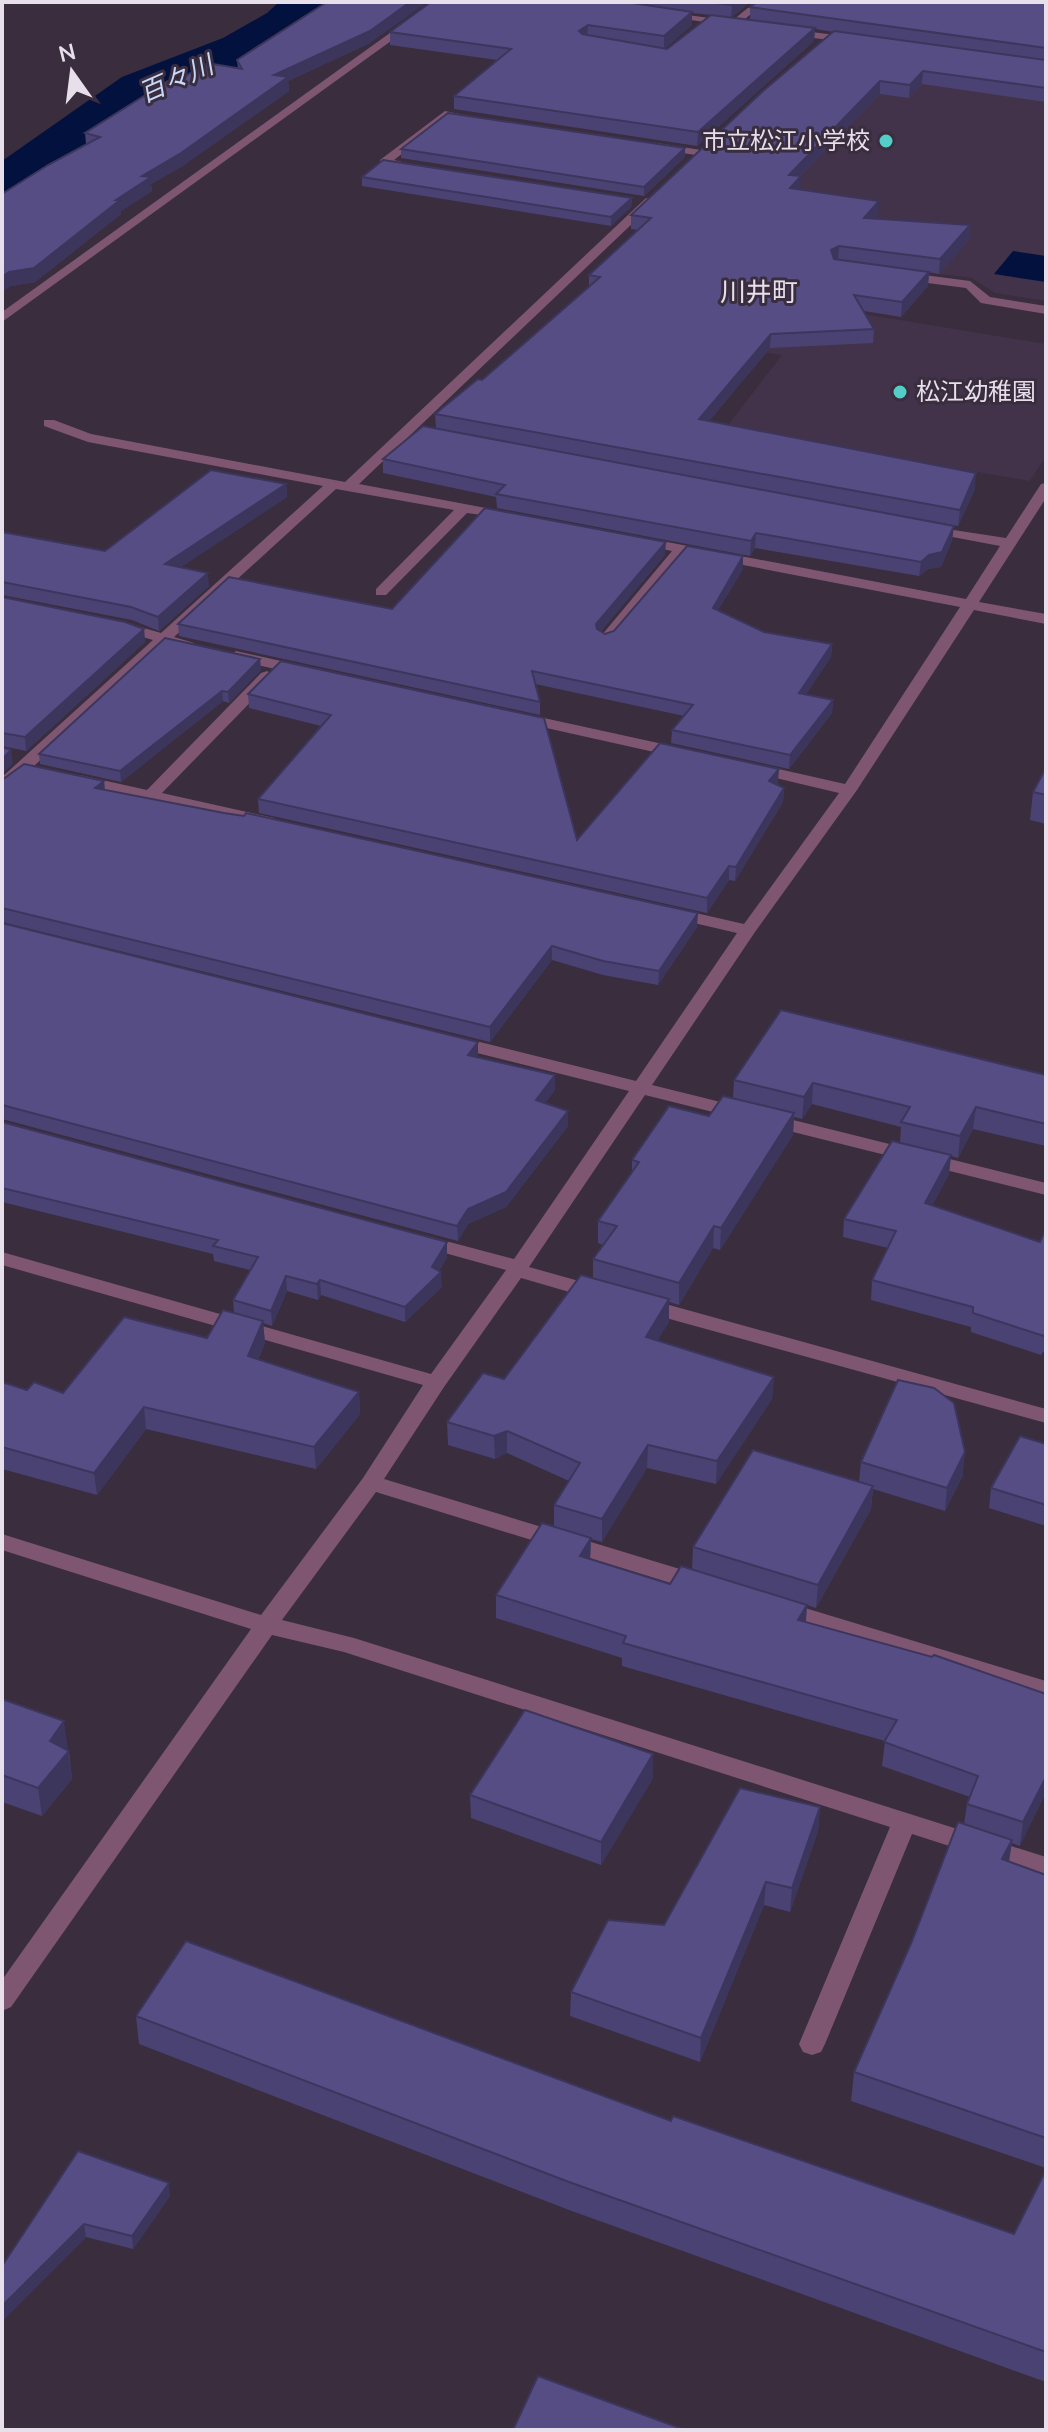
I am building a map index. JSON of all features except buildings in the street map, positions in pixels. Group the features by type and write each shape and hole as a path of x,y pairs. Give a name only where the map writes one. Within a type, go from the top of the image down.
{"street":[{"path":"2,318 440,2"},
{"path":"735,24 761,2"},
{"path":"653,13 751,26"},
{"path":"698,29 708,21"},
{"path":"783,31 861,42"},
{"path":"815,52 830,37"},
{"path":"415,167 384,162 445,114 490,120"},
{"path":"690,163 712,142"},
{"path":"641,143 701,153"},
{"path":"2,786 23,761 341,485 658,193"},
{"path":"632,201 647,203"},
{"path":"882,273 970,285 986,300 1046,310"},
{"path":"49,423 88,438 526,520"},
{"path":"2,2000 266,1625 371,1483 436,1382 517,1269 748,930 849,790 1046,487"},
{"path":"381,592 464,508"},
{"path":"915,526 1009,543"},
{"path":"620,537 1046,619"},
{"path":"606,639 682,549"},
{"path":"102,622 131,628 162,640 324,675"},
{"path":"151,795 278,665"},
{"path":"510,716 695,756"},
{"path":"23,761 58,775 289,826"},
{"path":"741,766 849,790"},
{"path":"656,909 748,930"},
{"path":"427,1035 1046,1189"},
{"path":"397,1234 1046,1416"},
{"path":"2,1258 436,1382"},
{"path":"371,1483 716,1589"},
{"path":"2,1542 266,1625 346,1644 1046,1867"},
{"path":"761,1603 1046,1690"},
{"path":"812,2044 904,1822"}],"shaded area":[{"name":"市立松江小学校","path":"832,45 1046,71 1046,301 995,293 972,278 760,251"},
{"path":"1013,251 1046,256 1046,282 994,274"},
{"name":"松江幼稚園","path":"737,293 1046,344 1046,456 1030,481 725,429 782,355 666,338"}],"waterway":[{"name":"百々川","path":"2,190 143,90 244,50 287,25 313,2"}],"place":[{"name":"市立松江小学校","path":"886,141"},
{"name":"松江幼稚園","path":"900,392"}],"district":[{"name":"川井町","path":"759,292"}]}
